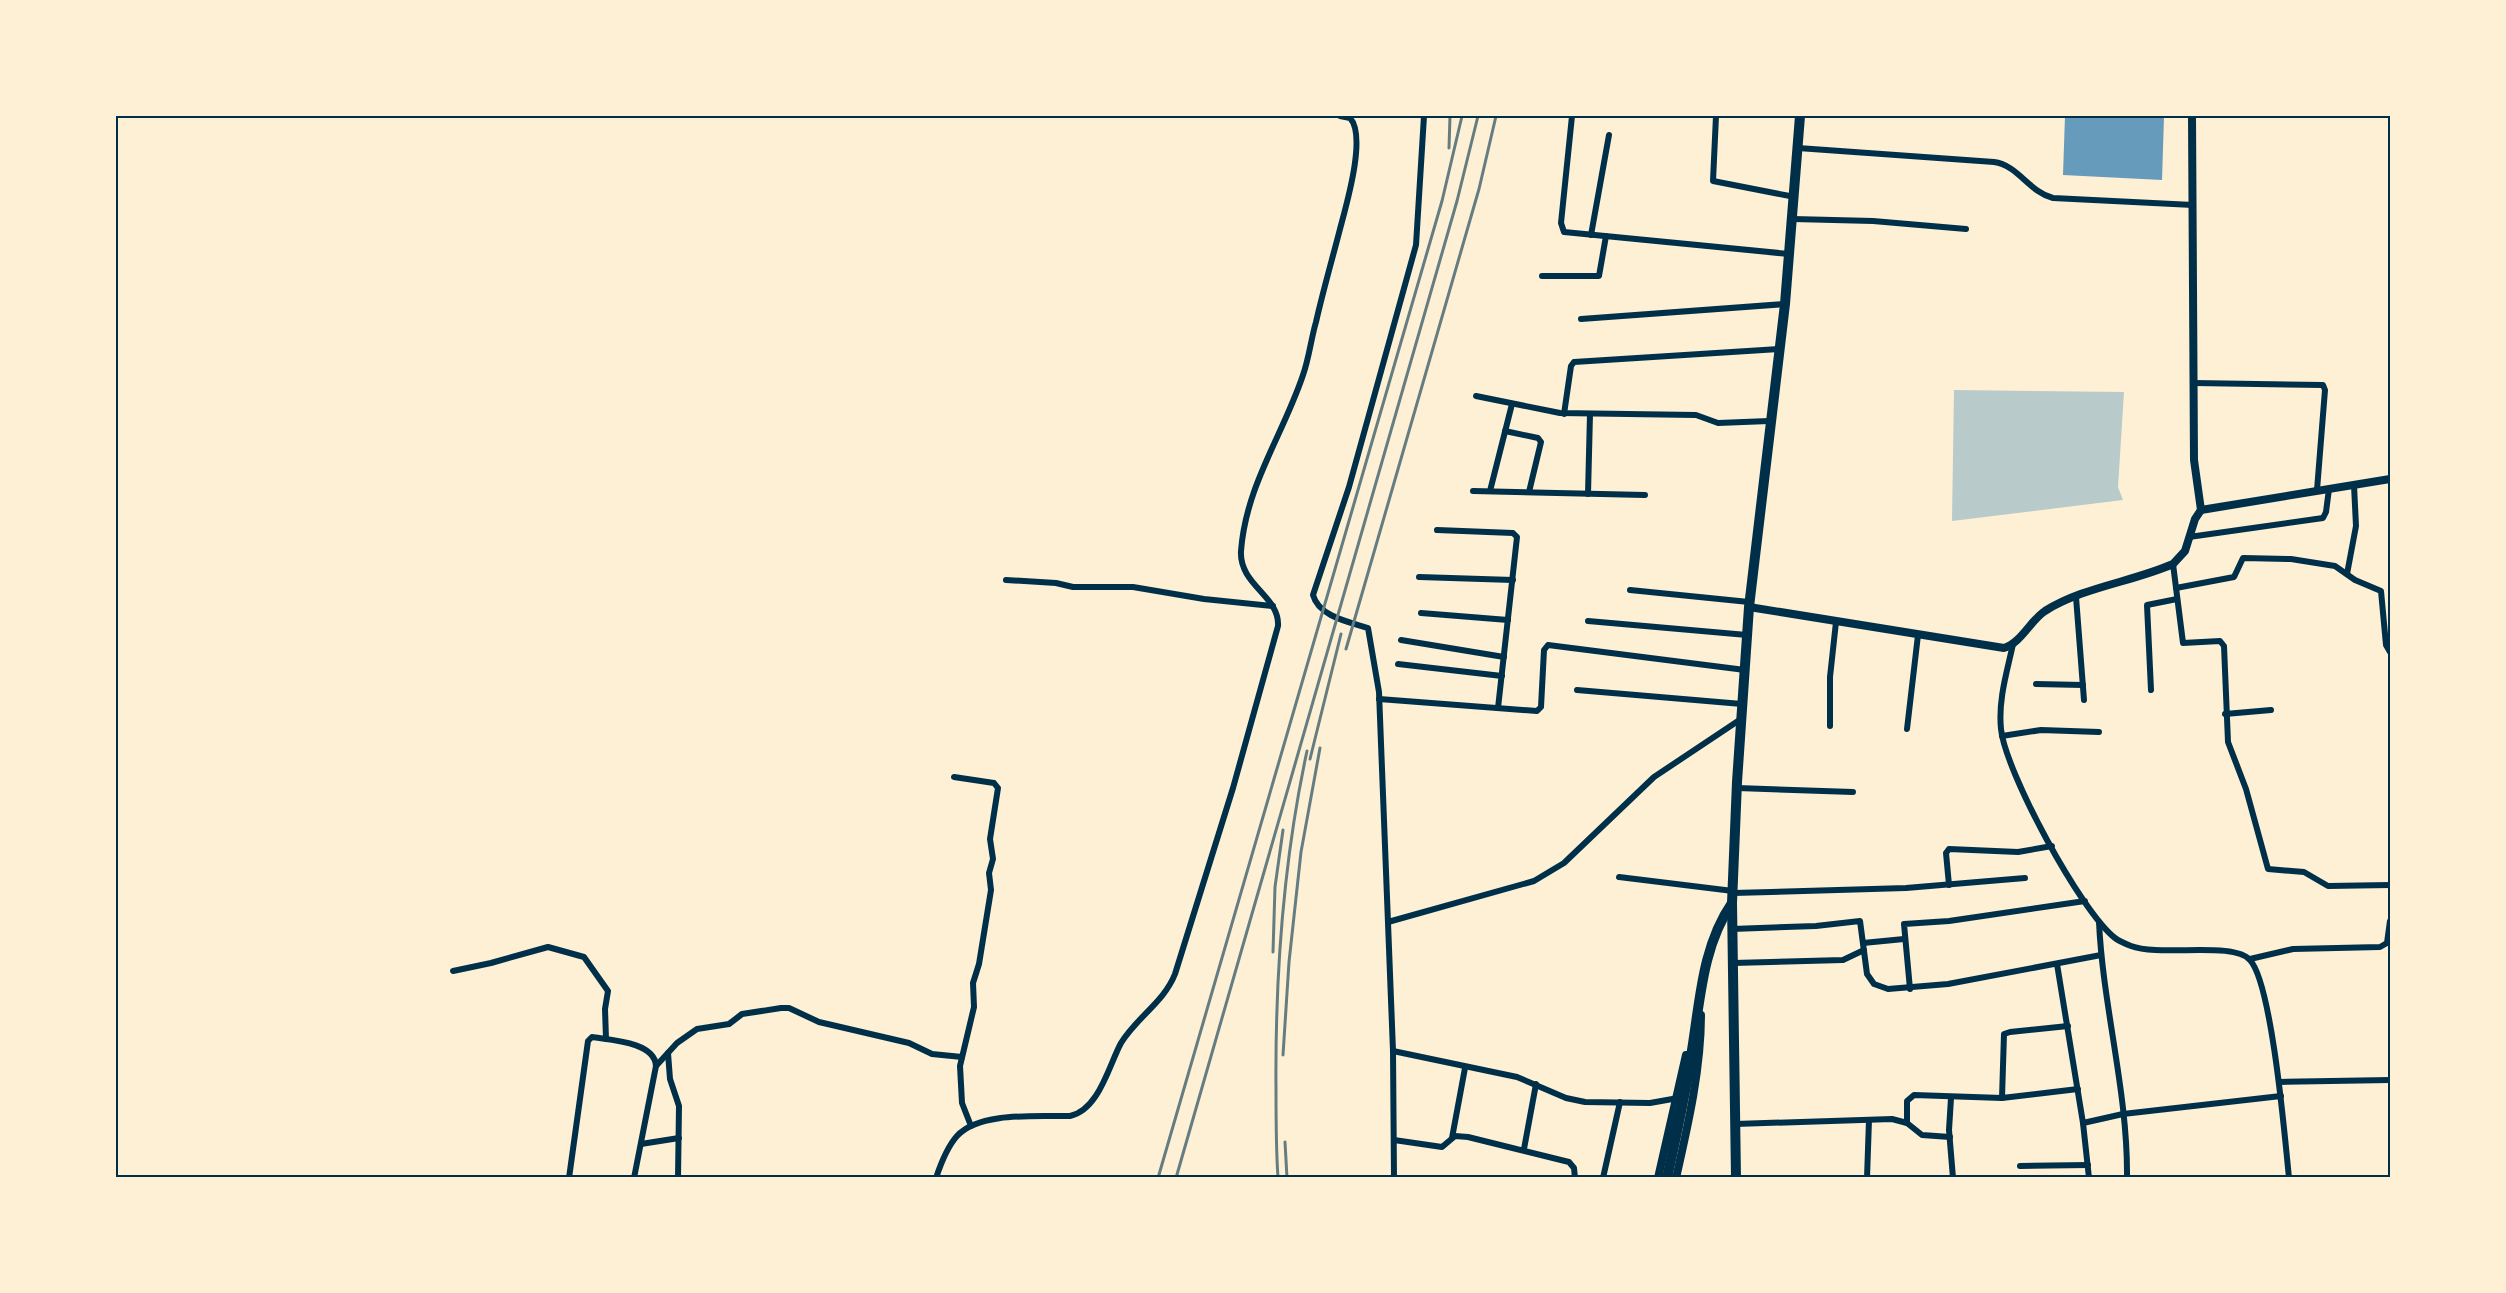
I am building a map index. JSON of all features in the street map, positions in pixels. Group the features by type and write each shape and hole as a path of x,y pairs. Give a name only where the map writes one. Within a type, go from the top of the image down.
{"highway":[{"path":"1736,1178 1732,896 1741,718 1749,605 1790,255 1800,116"},
{"path":"1667,1178 1710,948 1732,896"}],"street":[{"path":"936,1178 956,1138 971,1126 990,1120 1070,1116 1083,1112 1097,1092 1132,1028 1166,993 1206,876 1279,621 1274,606 1251,582 1242,565 1241,551 1252,497 1269,450 1302,377 1348,201 1355,158 1356,129 1350,118 1340,116"},
{"path":"1394,1178 1393,1051 1379,699 1368,628 1330,614 1317,604 1314,591 1349,487 1416,245 1424,116"},
{"path":"1572,116 1561,226 1564,232 1790,255"},
{"path":"1716,116 1713,181 1795,197"},
{"path":"2193,116 2194,460 2201,510 2195,519 2185,551 2173,564 2076,597 2038,615 2013,644 2001,700 2002,736 2006,753 2017,779 2052,846 2099,922 2115,938 2144,950 2221,951 2243,955 2250,959 2262,985 2281,1096 2289,1178"},
{"path":"1591,235 1609,135"},
{"path":"1798,148 1994,162 2007,166 2040,194 2053,198 2193,205"},
{"path":"1793,219 1874,221 1966,229"},
{"path":"1542,276 1599,276 1606,236"},
{"path":"1581,319 1785,304"},
{"path":"1564,414 1571,366 1574,362 1779,349"},
{"path":"2194,383 2323,384 2325,390 2318,490"},
{"path":"1476,396 1564,414 1696,415 1718,423 1769,422"},
{"path":"1490,491 1512,404"},
{"path":"1588,494 1590,414"},
{"path":"1505,431 1538,438 1541,442 1529,492"},
{"path":"2201,510 2391,479"},
{"path":"2347,574 2356,526 2354,485"},
{"path":"2189,537 2323,518 2329,489"},
{"path":"1473,491 1645,495"},
{"path":"1437,530 1515,534 1517,539 1498,708"},
{"path":"2176,588 2234,577 2240,560 2246,558 2291,559 2338,567 2381,591 2386,645 2391,652"},
{"path":"2173,564 2184,643 2224,644 2225,714 2230,753 2246,789 2268,869 2304,872 2332,886 2391,885"},
{"path":"1419,577 1513,580"},
{"path":"1006,580 1056,583 1073,588 1133,587 1204,599 1274,606"},
{"path":"1630,590 1749,605 1997,649 2013,644"},
{"path":"2076,597 2084,700"},
{"path":"2151,690 2147,605 2177,599"},
{"path":"1421,613 1508,620"},
{"path":"1588,621 1747,635"},
{"path":"1830,726 1830,677 1836,622"},
{"path":"1907,729 1918,635"},
{"path":"1401,640 1504,657"},
{"path":"1379,699 1534,711 1540,709 1544,650 1548,645 1744,670"},
{"path":"1398,664 1502,676"},
{"path":"2036,684 2083,685"},
{"path":"1577,690 1742,704"},
{"path":"2225,714 2271,710"},
{"path":"1388,922 1534,881 1549,874 1564,864 1654,777 1741,718"},
{"path":"2002,736 2042,730 2099,732"},
{"path":"954,777 994,783 998,788 990,841 993,859 989,873 991,891 979,964 973,983 974,1007 962,1057 962,1103 971,1126"},
{"path":"1737,788 1853,792"},
{"path":"1949,885 1946,853 1949,849 2024,851 2052,846"},
{"path":"1620,877 1732,896 1949,885 2025,878"},
{"path":"1910,989 1902,926 1905,924 1949,921 2085,901"},
{"path":"1732,929 1816,926 1858,921 1862,924 1867,974 1874,984 1888,989 1910,989 2101,956"},
{"path":"2250,959 2293,949 2380,947 2387,943 2391,921"},
{"path":"2099,922 2101,956 2123,1114 2127,1178"},
{"path":"1733,963 1843,960 1864,946 1904,939"},
{"path":"453,970 491,963 543,947 581,956 608,991 605,1009 606,1039"},
{"path":"2057,964 2084,1123 2089,1178"},
{"path":"1658,1178 1701,995"},
{"path":"1676,1178 1701,1038 1701,995"},
{"path":"656,1066 684,1037 697,1029 729,1024 742,1014 785,1008 819,1022 909,1043 938,1055 962,1057"},
{"path":"2002,1098 2004,1035 2010,1032 2068,1026"},
{"path":"569,1178 588,1041 592,1037 646,1049 653,1054 656,1066 634,1178"},
{"path":"1393,1051 1465,1068 1517,1077 1573,1100 1650,1103 1678,1098"},
{"path":"668,1053 670,1079 678,1101 678,1178"},
{"path":"1451,1140 1465,1068"},
{"path":"2279,1082 2391,1080"},
{"path":"1524,1149 1536,1084"},
{"path":"1907,1123 1909,1097 1924,1095 1951,1098 2002,1098 2078,1089"},
{"path":"2084,1123 2123,1114 2281,1096"},
{"path":"1951,1098 1950,1137 1953,1178"},
{"path":"1603,1178 1620,1102"},
{"path":"1735,1124 1892,1119 1907,1123 1922,1135 1950,1137"},
{"path":"1868,1178 1869,1120"},
{"path":"1394,1140 1442,1147 1455,1136 1461,1136 1524,1149 1569,1161 1574,1168 1575,1178"},
{"path":"641,1144 679,1137"},
{"path":"2020,1166 2088,1166"}],"shaded area":[{"path":"1954,390 2124,392 2118,487 2123,500 1952,521"}],"water":[{"path":"2065,116 2164,116 2162,180 2063,175"}],"railway":[{"path":"1449,148 1450,116"},
{"path":"1158,1178 1442,201 1462,116"},
{"path":"1176,1178 1457,201 1478,116"},
{"path":"1346,649 1479,189 1496,116"},
{"path":"1310,759 1341,634"},
{"path":"1283,1055 1289,962 1301,852 1320,748"},
{"path":"1278,1178 1276,1048 1279,963 1286,877 1307,751"},
{"path":"1273,952 1275,887 1283,830"},
{"path":"1285,1142 1287,1178"}]}
